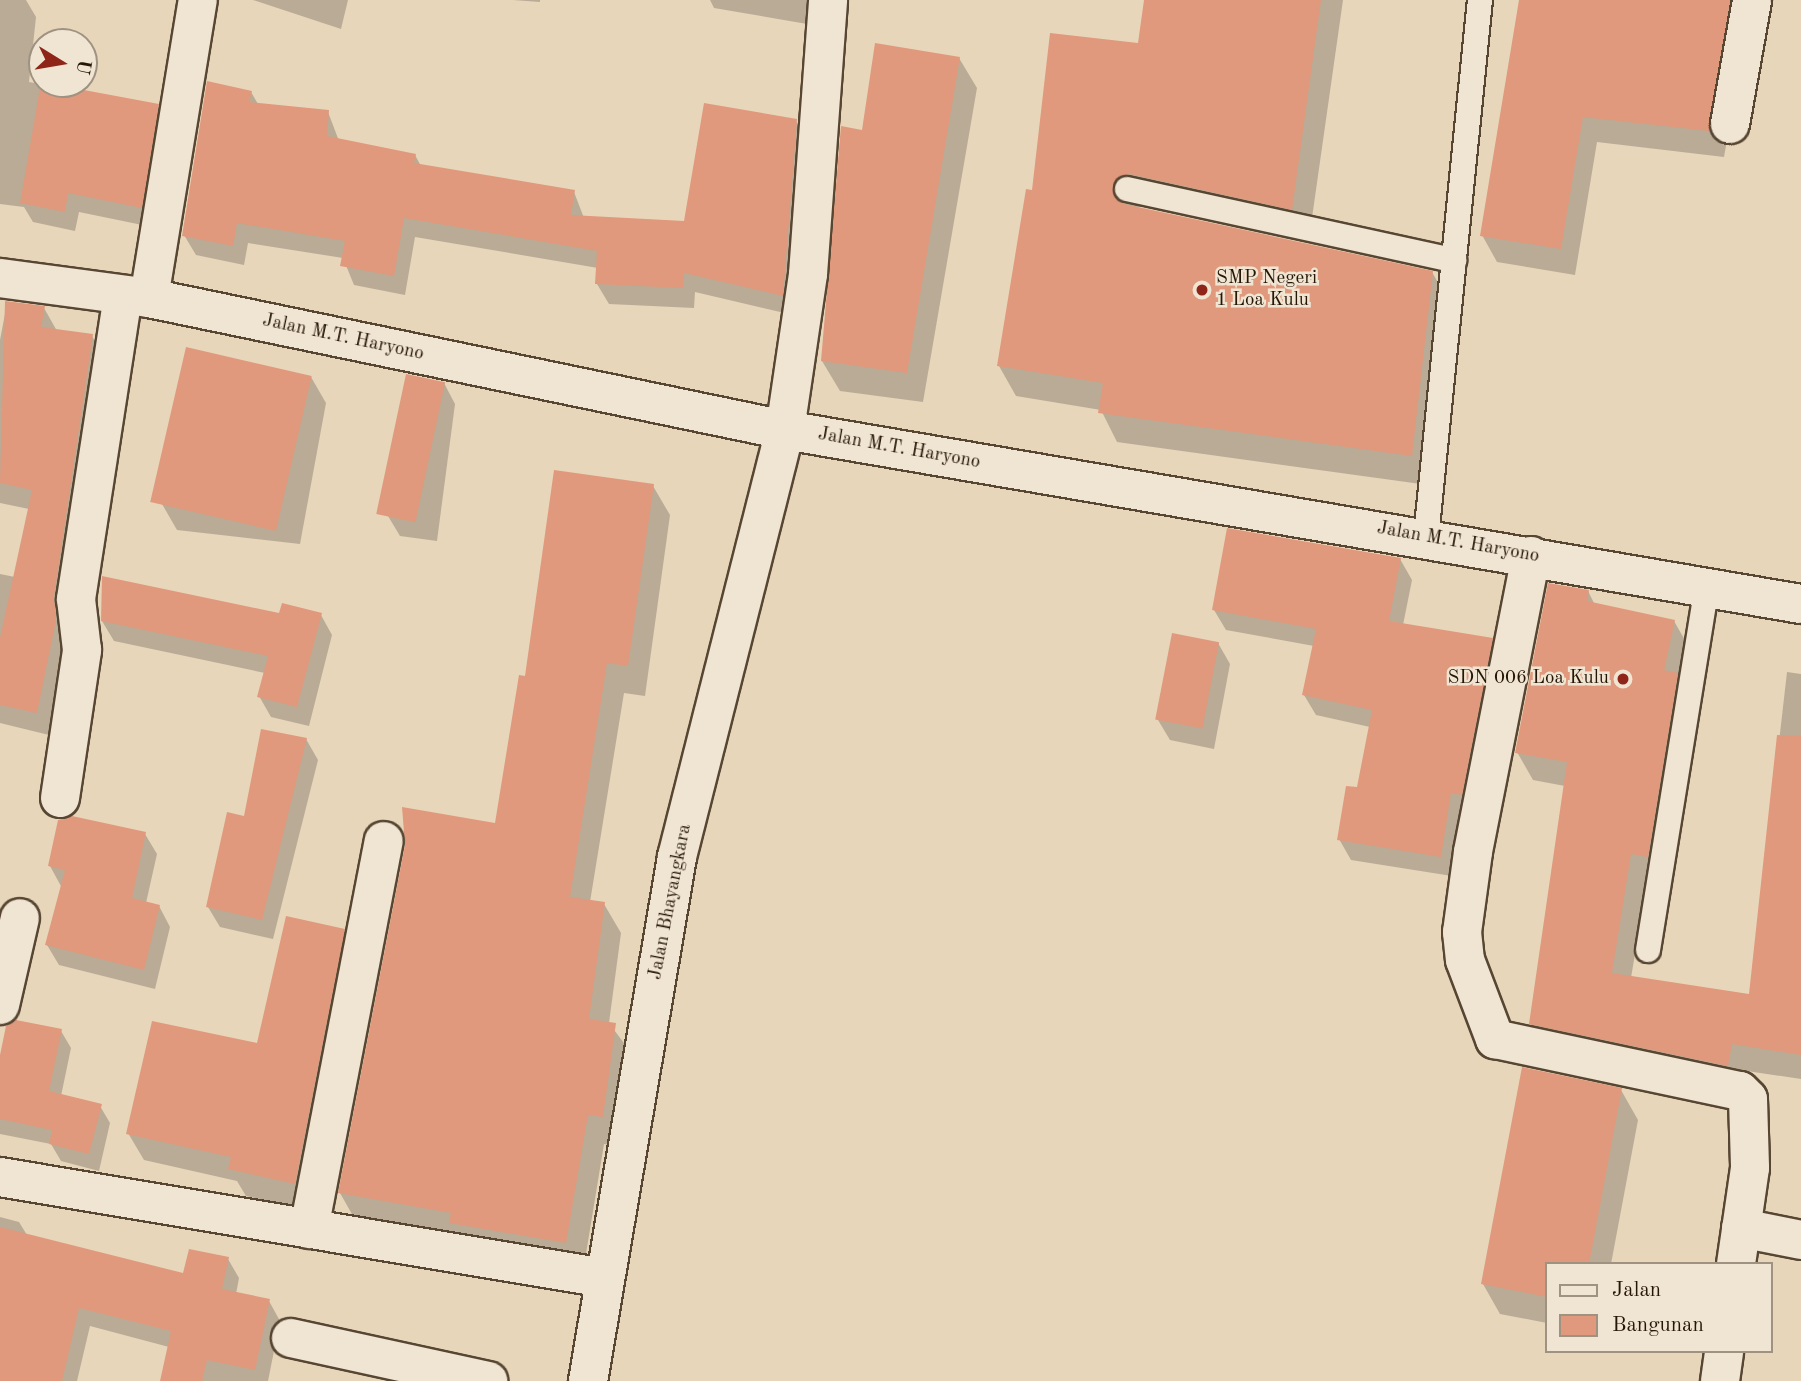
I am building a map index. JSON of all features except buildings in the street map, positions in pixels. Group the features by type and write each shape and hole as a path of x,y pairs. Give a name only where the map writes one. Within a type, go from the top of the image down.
{"street":[{"path":"60,798 82,650 75,600 198,0"},
{"name":"Jalan Bhayangkara","path":"588,1381 677,857 785,430 808,274 828,0"},
{"path":"1730,124 1752,0"},
{"name":"Jalan M.T. Haryono","path":"0,278 136,297 785,430 1426,537 1801,604"},
{"path":"1531,556 1473,852 1462,932 1465,960 1495,1039 1740,1091 1752,1107 1739,1246 1801,1240"},
{"path":"309,1229 384,841"},
{"path":"0,1005 20,918"},
{"path":"0,1177 604,1278"},
{"path":"290,1338 488,1381"},
{"path":"1720,1381 1724,1353"}],"lane":[{"path":"1426,537 1480,0"},
{"path":"1127,189 1454,260"},
{"path":"1648,950 1707,587"}],"place":[{"name":"SMP Negeri 1 Loa Kulu","path":"1202,290"},
{"name":"SDN 006 Loa Kulu","path":"1623,679"}]}
